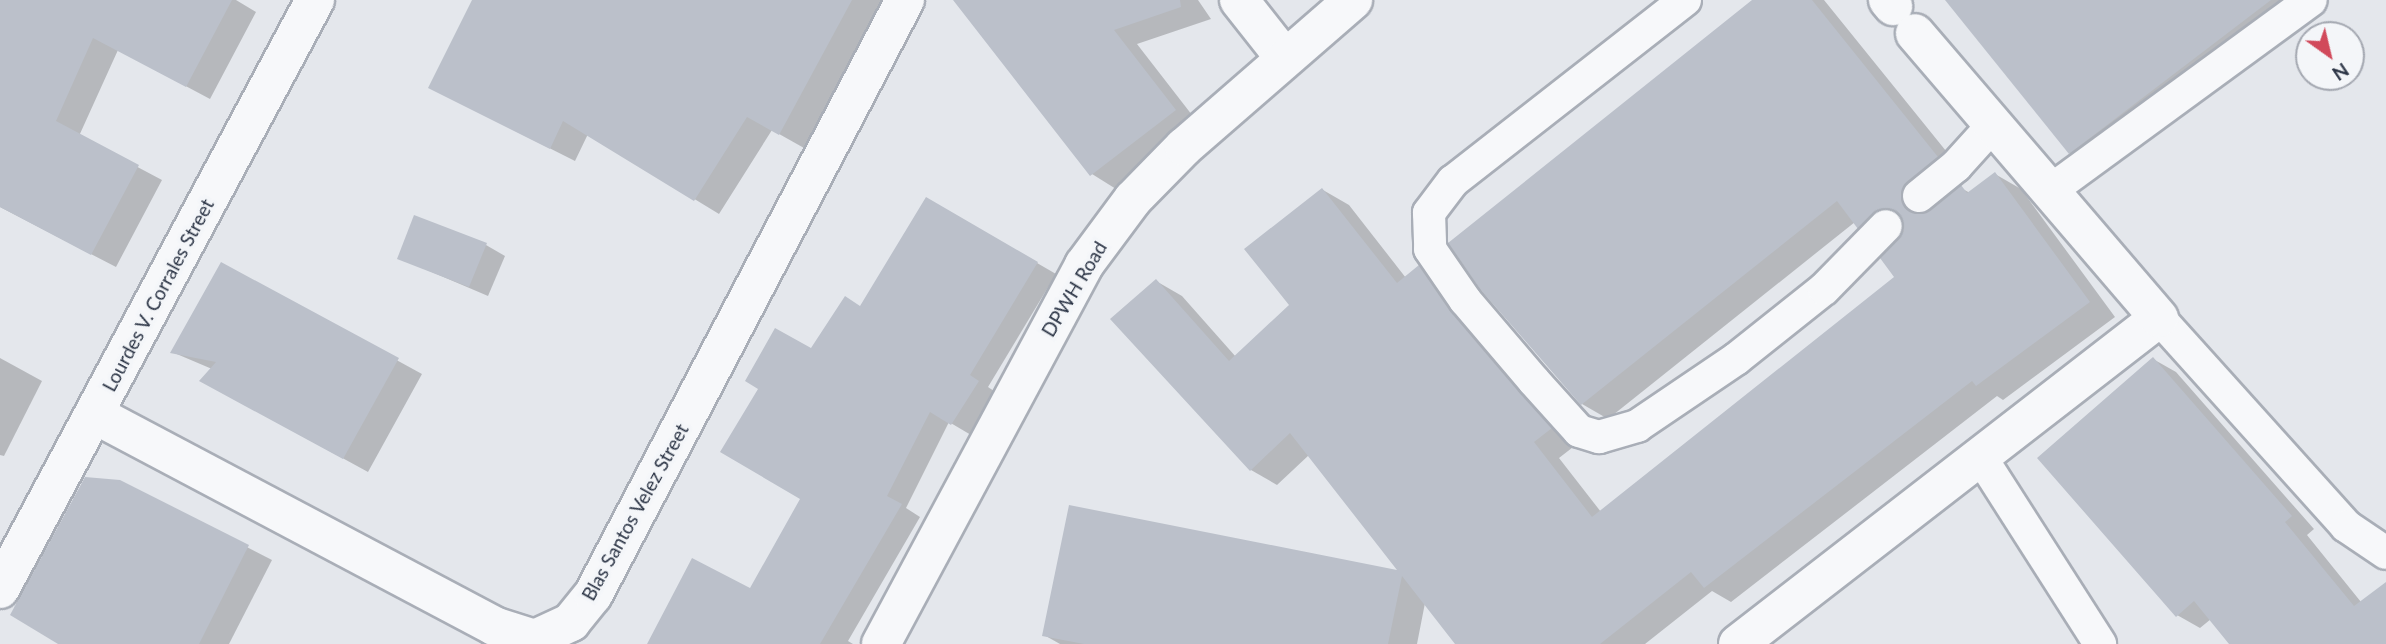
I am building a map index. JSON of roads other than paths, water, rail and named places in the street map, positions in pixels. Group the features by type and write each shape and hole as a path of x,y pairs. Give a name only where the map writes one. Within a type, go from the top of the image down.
{"street":[{"name":"Lourdes V. Corrales Street","path":"0,589 315,0"},
{"name":"Blas Santos Velez Street","path":"94,414 494,626 535,639 571,622 593,595 905,0"},
{"path":"1239,0 1284,57"},
{"name":"DPWH Road","path":"881,644 1084,265 1133,199 1284,57 1353,0"},
{"path":"1738,644 2159,318 1899,13"}],"lane":[{"path":"1685,0 1452,181 1429,213 1430,249 1465,300 1534,381 1579,431 1599,437 1637,426 1735,359 1824,289 1886,226"},
{"path":"2050,191 2311,0"},
{"path":"1919,196 1956,166 1993,125"},
{"path":"2159,318 2346,526 2386,553"},
{"path":"1980,456 2100,644"}]}
